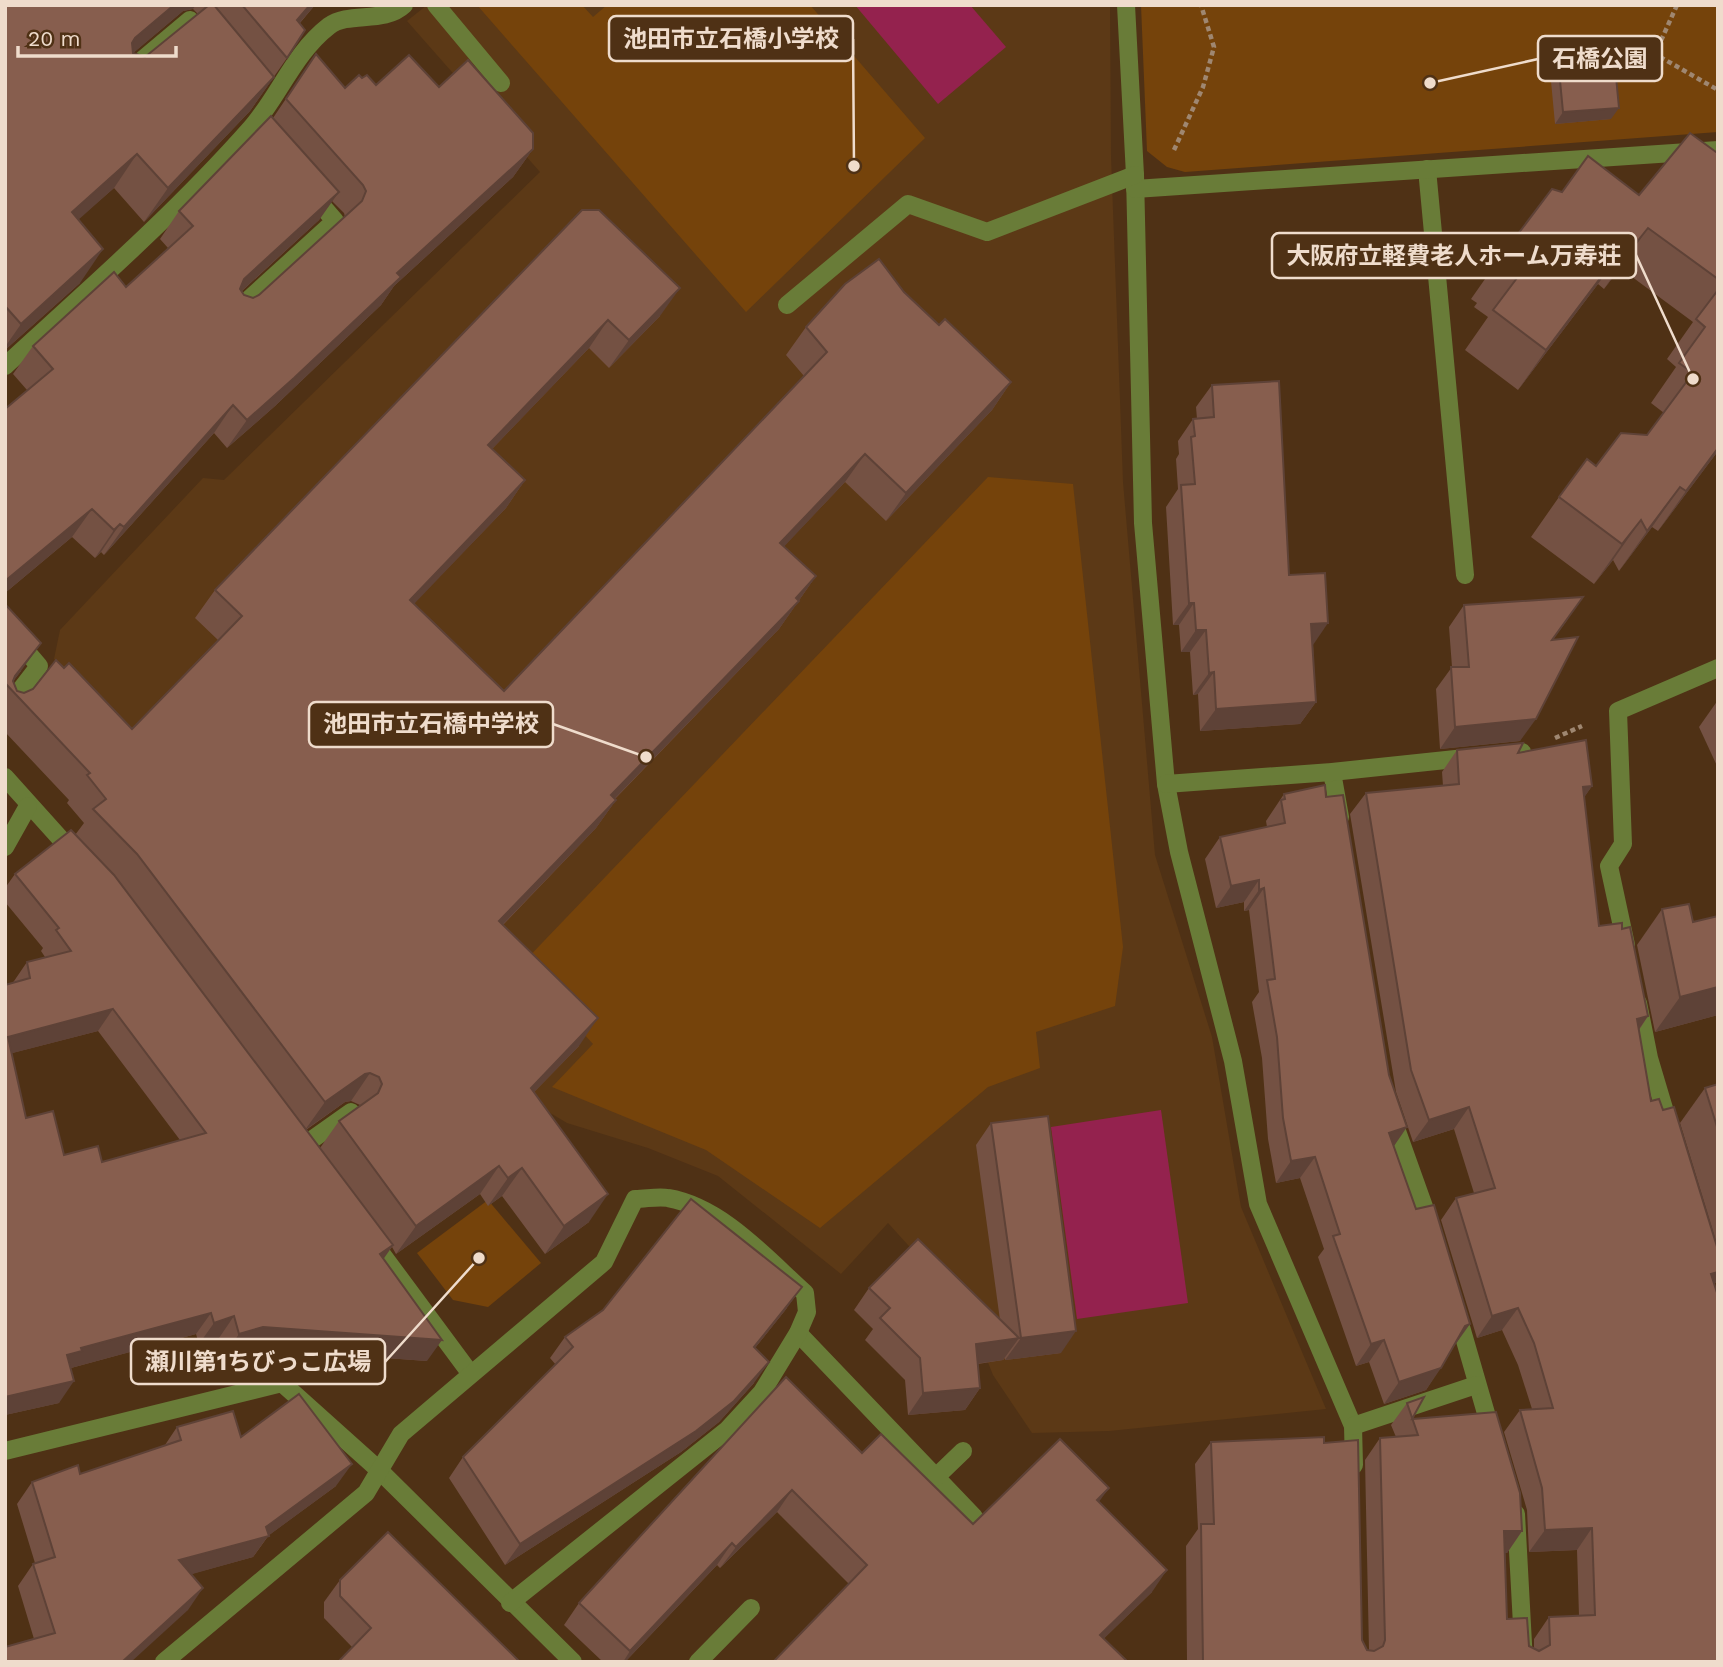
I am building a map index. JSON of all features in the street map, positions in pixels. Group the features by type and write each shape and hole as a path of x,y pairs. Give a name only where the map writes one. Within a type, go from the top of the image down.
{"street":[{"path":"5,366 256,131 260,105 306,48 331,24 396,13 404,5"},
{"path":"436,5 501,83"},
{"path":"1126,5 1135,182 1143,523 1166,784 1179,852 1233,1061 1258,1204 1353,1426 1354,1481"},
{"path":"119,79 190,20 215,50"},
{"path":"787,305 908,204 987,232 1135,182 1171,187 1718,150"},
{"path":"1427,169 1465,575"},
{"path":"232,315 335,221 294,174"},
{"path":"5,626 39,666 5,710"},
{"path":"1677,1152 1649,1058 1609,866 1623,844 1618,711 1718,668"},
{"path":"1166,784 1332,772 1522,752"},
{"path":"1332,772 1343,839"},
{"path":"5,777 28,806 90,871"},
{"path":"5,847 28,806"},
{"path":"1385,1095 1439,1250"},
{"path":"303,1146 351,1112"},
{"path":"164,1662 366,1493 401,1434 604,1262 635,1199 668,1198 705,1212 743,1237 805,1293 807,1312 797,1334 761,1392 727,1430 510,1603"},
{"path":"359,1222 470,1373"},
{"path":"1450,1291 1496,1449"},
{"path":"797,1334 974,1517"},
{"path":"5,1451 282,1383 379,1470 510,1603 573,1662"},
{"path":"1353,1426 1476,1385"},
{"path":"936,1477 963,1451"},
{"path":"1512,1500 1516,1513 1524,1662"},
{"path":"698,1662 751,1608"}],"path":[{"path":"1171,187 1167,167 1203,86 1214,47 1202,5"},
{"path":"1677,5 1656,54 1718,90"},
{"path":"1522,752 1618,711"}],"shaded area":[{"path":"427,5 1110,5 1111,156 1123,482 1155,855 1212,1037 1241,1207 1326,1409 1109,1431 1032,1433 993,1375 967,1310 888,1223 841,1274 718,1176 648,1148 567,1123 408,1028 330,955 54,659 60,630 203,478 224,480 540,172 407,21"},
{"path":"477,5 582,5 593,17 607,5 810,5 925,138 746,312"},
{"path":"855,5 970,5 1006,47 938,104"},
{"path":"1141,5 1718,5 1718,132 1185,172 1167,167 1147,151"},
{"path":"988,477 1073,484 1123,947 1115,1006 1036,1032 1040,1068 988,1087 820,1228 706,1150 552,1087 593,1044 521,965"},
{"path":"1161,1110 1188,1303 1077,1319 1051,1127"},
{"path":"488,1200 541,1263 488,1307 453,1300 417,1253"}],"building":[{"path":"5,5 174,5 132,43 133,53 145,57 209,5 214,5 274,77 168,188 137,154 72,212 103,249 21,324 5,306"},
{"path":"242,5 310,5 297,20 305,30 287,58"},
{"path":"316,54 345,88 359,75 362,78 367,75 376,85 409,55 439,87 468,60 533,133 533,149 397,273 401,277 247,420 233,405 124,527 120,524 114,530 92,509 5,581 5,409 53,369 33,346 114,272 126,287 193,226 179,211 271,116 339,192 244,279 240,289 244,295 253,298 259,295 362,201 366,191 363,185 286,99"},
{"path":"1615,66 1619,108 1563,112 1559,70"},
{"path":"1690,133 1716,152 1718,150 1718,279 1648,228 1632,248 1626,244 1546,350 1493,310 1517,278 1502,267 1505,263 1499,259 1552,189 1562,192 1588,156 1639,195"},
{"path":"582,210 599,210 680,288 629,340 608,320 488,445 525,480 410,600 504,691 827,352 806,327 845,284 879,259 904,292 939,325 945,319 1011,382 906,493 865,454 780,543 816,576 796,598 799,601 611,795 616,800 499,921 598,1018 531,1088 608,1194 564,1226 522,1168 508,1178 499,1166 416,1226 339,1121 378,1093 382,1084 379,1077 365,1074 325,1102 137,854 93,809 106,799 87,775 90,773 5,683 5,604 41,643 15,676 13,681 17,691 24,693 33,689 56,660 64,668 69,663 132,729 242,616 215,590"},
{"path":"1718,290 1718,448 1686,491 1680,487 1647,531 1641,520 1622,544 1559,497 1587,459 1596,466 1621,433 1647,435 1693,373 1679,363 1705,327 1696,319"},
{"path":"1279,381 1289,575 1325,573 1328,623 1311,624 1316,702 1216,709 1214,672 1209,673 1206,630 1196,630 1194,603 1189,603 1181,485 1195,484 1191,437 1195,436 1193,419 1214,417 1212,385"},
{"path":"1583,597 1552,640 1578,637 1536,719 1455,727 1451,667 1469,667 1464,605"},
{"path":"1586,740 1592,786 1583,787 1599,926 1622,923 1622,929 1630,927 1648,1016 1637,1019 1651,1101 1659,1099 1663,1110 1674,1107 1718,1250 1718,1272 1711,1274 1718,1296 1718,1662 1203,1662 1201,1524 1214,1524 1211,1442 1324,1437 1324,1443 1358,1440 1362,1640 1367,1650 1374,1651 1383,1646 1385,1640 1380,1438 1418,1435 1412,1419 1496,1412 1520,1493 1522,1531 1504,1531 1507,1619 1527,1618 1529,1646 1539,1651 1550,1645 1549,1617 1595,1615 1592,1528 1545,1530 1542,1488 1520,1410 1553,1408 1534,1343 1518,1308 1492,1316 1456,1198 1495,1188 1469,1107 1429,1120 1411,1070 1366,793 1459,784 1457,750 1523,743 1518,753"},
{"path":"1325,785 1326,797 1343,795 1389,1075 1407,1127 1389,1133 1416,1209 1434,1205 1470,1324 1465,1326 1441,1368 1399,1382 1384,1340 1371,1344 1333,1236 1340,1234 1315,1157 1291,1161 1283,1118 1277,1037 1267,980 1275,979 1264,888 1259,890 1259,880 1231,886 1220,837 1285,823 1281,800 1285,799 1284,794"},
{"path":"71,830 114,875 393,1245 380,1254 442,1340 263,1327 239,1334 234,1316 214,1323 211,1313 81,1348 82,1351 67,1355 74,1381 5,1397 5,985 30,978 27,962 71,951 56,930 59,928 15,874","holes":["113,1009 206,1133 102,1162 98,1146 64,1155 53,1111 26,1118 8,1037"]},
{"path":"1689,904 1693,922 1718,916 1718,987 1680,997 1662,909"},
{"path":"1718,1084 1718,1130 1705,1088"},
{"path":"1048,1116 1076,1331 1021,1338 991,1123"},
{"path":"691,1199 802,1287 754,1347 769,1362 734,1401 696,1431 520,1544 463,1457 573,1347 565,1337 603,1310"},
{"path":"918,1239 1019,1338 976,1344 980,1388 923,1393 920,1358 880,1318 890,1308 869,1288"},
{"path":"786,1377 862,1453 881,1434 973,1524 1060,1439 1109,1488 1097,1500 1167,1570 1100,1635 1128,1662 773,1662 867,1565 792,1490 736,1547 732,1543 630,1651 579,1603"},
{"path":"299,1394 352,1464 266,1527 269,1536 179,1560 203,1588 122,1662 5,1662 5,1647 55,1633 33,1564 55,1557 32,1482 78,1465 80,1474 181,1440 177,1427 233,1411 241,1437"},
{"path":"1424,1397 1412,1418 1407,1403"},
{"path":"388,1532 520,1662 338,1662 371,1628 340,1596 340,1580"}],"place":[{"name":"石橋公園","path":"1430,83"},
{"name":"池田市立石橋小学校","path":"854,166"},
{"name":"大阪府立軽費老人ホーム万寿荘","path":"1693,379"},
{"name":"池田市立石橋中学校","path":"646,757"},
{"name":"瀬川第1ちびっこ広場","path":"479,1258"}]}
